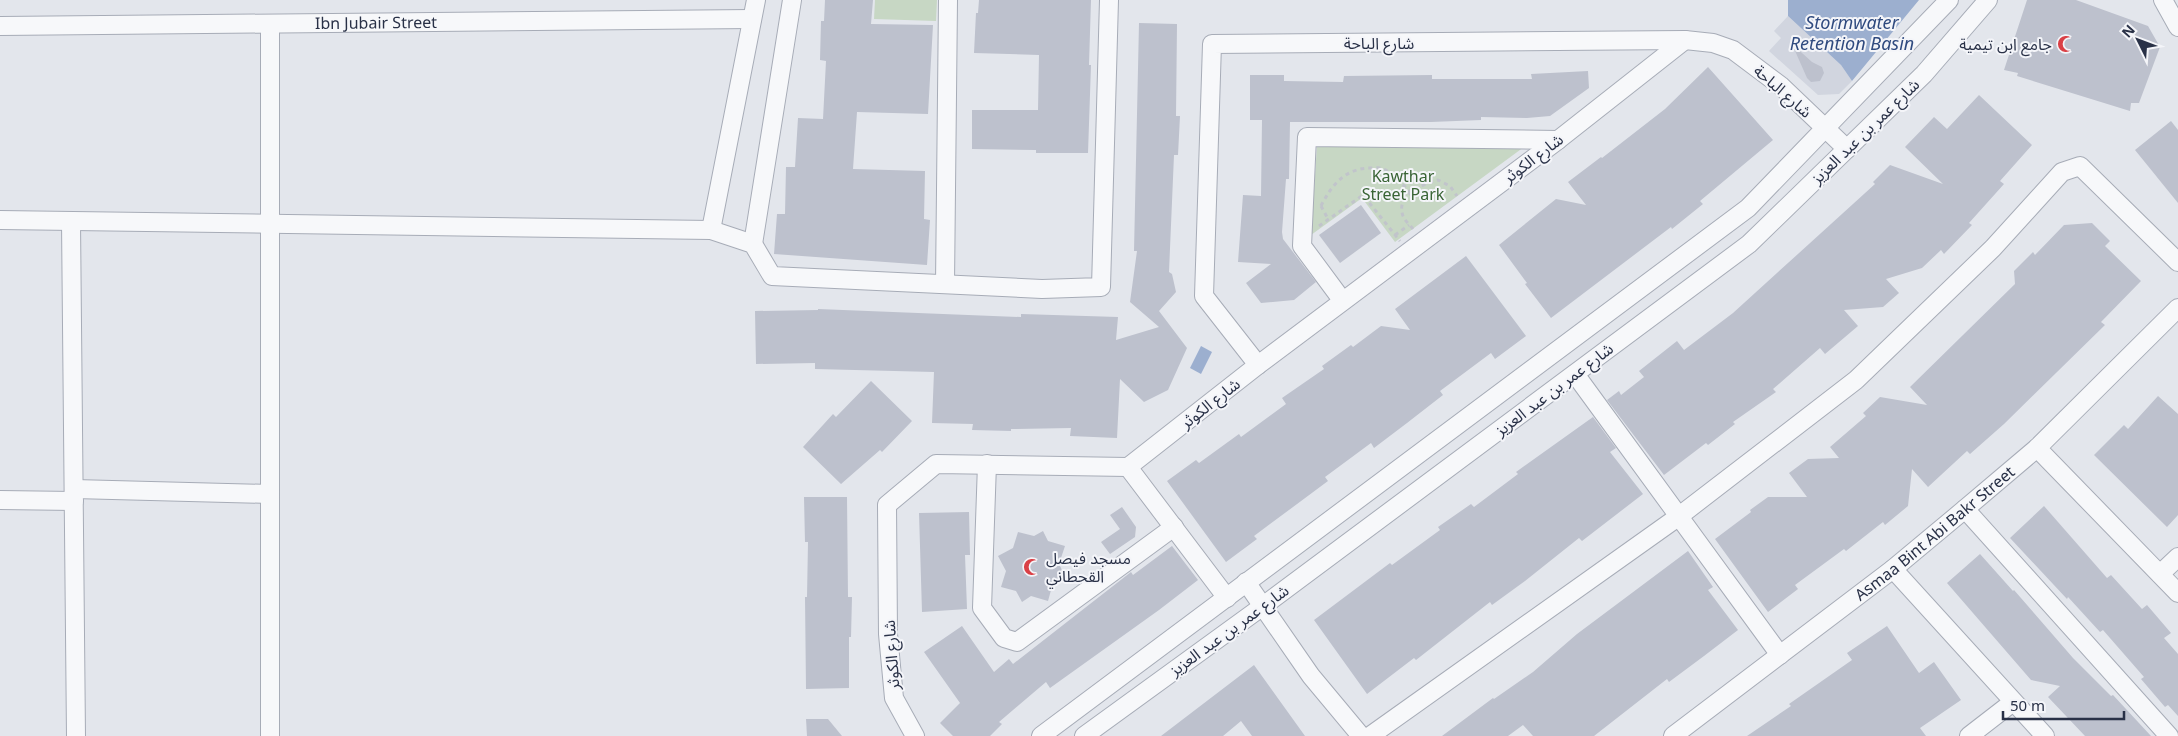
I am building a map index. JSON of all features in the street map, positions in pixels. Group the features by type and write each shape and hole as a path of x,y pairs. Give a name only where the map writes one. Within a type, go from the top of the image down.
{"street":[{"path":"711,230 756,0"},
{"path":"792,0 753,244 772,276 1042,289 1101,287 1109,0"},
{"path":"945,284 948,0"},
{"path":"1042,736 1748,208 1949,0"},
{"name":"شارع عمر بن عبد العزيز","path":"1084,736 1263,606 1749,244 1924,74 1988,0"},
{"path":"2163,0 2178,27"},
{"name":"Ibn Jubair Street","path":"0,26 752,19"},
{"path":"270,24 270,736"},
{"name":"شارع الباحة","path":"1258,365 1204,296 1212,44 1685,40 1713,43 1733,50 1782,86 1846,149"},
{"name":"شارع الكوثر","path":"915,736 894,698 888,634 887,505 936,464 1128,467 1342,300 1558,140 1685,40"},
{"path":"1342,300 1302,246 1307,137 1558,140"},
{"path":"1370,736 1678,517 1856,380 1993,248 2062,172 2080,166 2178,262"},
{"path":"0,220 711,230 753,244"},
{"path":"71,222 76,736"},
{"name":"Asmaa Bint Abi Bakr Street","path":"1673,736 1893,569 2037,448 2178,308"},
{"path":"1575,374 1780,654"},
{"path":"2037,448 2178,593"},
{"path":"987,464 982,608 1004,638 1016,642 1174,527"},
{"path":"1128,467 1227,598"},
{"path":"0,500 74,495 270,494"},
{"path":"1965,509 2169,736"},
{"path":"2160,574 2178,557"},
{"path":"1893,569 2044,736"},
{"path":"1246,582 1311,676 1362,736"},
{"path":"1969,736 2013,702"}],"path":[{"path":"1321,206 1328,193 1340,179 1359,168 1382,168 1398,179 1410,192"},
{"path":"1415,233 1403,215 1403,203 1410,192 1423,184 1438,180 1450,186 1458,199"},
{"path":"1302,238 1363,195 1408,252"},
{"path":"1304,206 1321,206"},
{"path":"1321,206 1328,219"},
{"path":"1395,235 1410,225"}],"shaded area":[{"path":"1788,16 1841,65 1852,81 1839,94 1818,95 1769,51 1781,38 1774,31"}],"green space":[{"path":"875,0 937,0 936,21 874,19"},
{"name":"Kawthar Street Park","path":"1528,144 1395,242 1362,198 1311,235 1317,146"}],"water":[{"name":"Stormwater Retention Basin","path":"1788,0 1919,0 1852,81 1841,65 1788,16"},
{"path":"1201,346 1212,352 1201,374 1190,368"}],"building":[{"path":"825,0 873,0 871,24 933,25 928,114 857,112 853,169 925,171 924,219 930,220 927,265 774,254 777,214 785,214 786,167 795,167 798,118 823,119 826,61 820,60 821,21 824,21"},
{"path":"979,0 1091,0 1088,153 1036,153 1036,150 972,149 972,110 1038,110 1039,55 974,53 976,13 978,13"},
{"path":"2027,0 2076,0 2148,26 2160,47 2139,103 2131,103 2130,111 2017,76 2018,73 2004,70"},
{"path":"1139,23 1177,24 1176,116 1180,116 1178,155 1174,155 1169,272 1172,274 1176,292 1159,311 1187,348 1168,390 1144,402 1120,379 1117,438 1070,436 1071,428 1011,429 1011,431 972,430 973,424 932,423 934,372 815,369 815,363 756,364 755,311 818,309 1021,317 1021,314 1118,317 1116,340 1159,327 1130,302 1137,251 1134,251"},
{"path":"1792,44 1812,62 1822,67 1824,73 1820,81 1811,82 1807,78"},
{"path":"1708,67 1773,140 1700,201 1703,204 1672,229 1671,227 1551,318 1499,245 1556,199 1586,205 1568,182 1665,109"},
{"path":"1588,71 1589,88 1550,116 1527,118 1481,117 1481,120 1431,122 1290,122 1289,179 1286,179 1283,239 1316,282 1294,300 1261,303 1246,283 1271,264 1238,262 1243,195 1261,196 1262,120 1250,120 1250,75 1284,75 1284,81 1343,82 1344,76 1432,75 1432,79 1532,79 1531,74"},
{"path":"1979,95 2032,145 2000,181 2004,184 1969,223 1972,225 1944,254 1941,250 1922,268 1886,279 1899,293 1883,307 1844,310 1858,326 1825,354 1820,348 1773,389 1776,392 1733,422 1735,424 1708,445 1706,443 1664,475 1607,400 1619,391 1621,395 1644,377 1639,371 1677,341 1684,350 1733,313 1875,184 1873,182 1890,165 1943,184 1905,147 1934,117 1947,129"},
{"path":"2171,121 2178,130 2178,203 2135,150"},
{"path":"1361,205 1381,233 1340,263 1319,235"},
{"path":"2092,223 2110,241 2105,246 2141,281 2101,322 2105,325 2004,424 1970,454 1967,451 1928,487 1912,469 1908,506 1885,525 1883,522 1846,551 1844,549 1795,585 1798,589 1768,612 1715,539 1768,497 1807,497 1789,473 1808,459 1839,458 1830,447 1866,416 1863,413 1880,397 1927,405 1910,387 2015,284 2014,271 2033,252 2035,255 2064,225"},
{"path":"1466,256 1526,336 1495,359 1491,353 1440,391 1443,395 1374,448 1371,443 1325,477 1328,481 1254,536 1257,539 1226,562 1167,481 1196,460 1199,463 1239,434 1241,437 1286,404 1282,398 1324,369 1322,366 1351,345 1353,347 1381,326 1410,330 1395,309"},
{"path":"871,381 912,421 882,452 880,450 841,484 803,447 833,414 836,417"},
{"path":"2158,396 2178,414 2178,515 2167,527 2094,455 2124,425 2128,429"},
{"path":"1593,417 1616,448 1610,452 1643,494 1582,541 1579,538 1492,605 1490,602 1416,660 1414,658 1367,694 1314,620 1390,563 1392,565 1440,530 1438,527 1471,504 1474,507 1518,474 1516,472"},
{"path":"804,497 847,497 848,597 852,597 851,637 849,637 849,688 806,689 805,597 807,597 808,542 805,542"},
{"path":"2044,506 2107,578 2111,575 2142,609 2147,605 2171,633 2164,638 2178,654 2178,716 2168,705 2165,707 2141,679 2144,677 2103,630 2100,632 2010,538"},
{"path":"1122,507 1136,527 1135,537 1110,554 1101,542 1120,529 1110,515"},
{"path":"969,512 970,555 965,555 967,609 922,612 919,513"},
{"name":"مسجد فيصل القحطاني","path":"1043,531 1048,541 1065,546 1059,564 1065,576 1053,583 1048,601 1031,596 1022,602 1016,591 1001,587 1006,571 998,556 1013,548 1018,532 1034,536"},
{"path":"1172,546 1198,580 1159,610 1050,688 1046,682 999,722 1002,724 990,736 953,736 940,723 960,703 924,652 962,626 994,672 1009,659 1013,664 1131,572 1133,575"},
{"path":"1688,551 1713,587 1708,590 1738,630 1704,656 1669,682 1667,679 1594,736 1533,736 1523,725 1508,736 1442,736 1493,698 1533,672 1577,634"},
{"path":"1980,554 2073,658 2111,696 2113,695 2151,736 2085,736 2048,697 2060,686 2031,680 1947,583"},
{"path":"1887,626 1919,673 1934,662 1961,700 1920,728 1926,736 1747,736 1852,660 1847,653"},
{"path":"1254,665 1305,736 1252,736 1241,721 1223,736 1161,736"},
{"path":"806,719 828,719 842,736 807,736"}],"place":[{"name":"جامع ابن تيمية","path":"2066,44"},
{"name":"مسجد فيصل القحطاني","path":"1032,567"}]}
